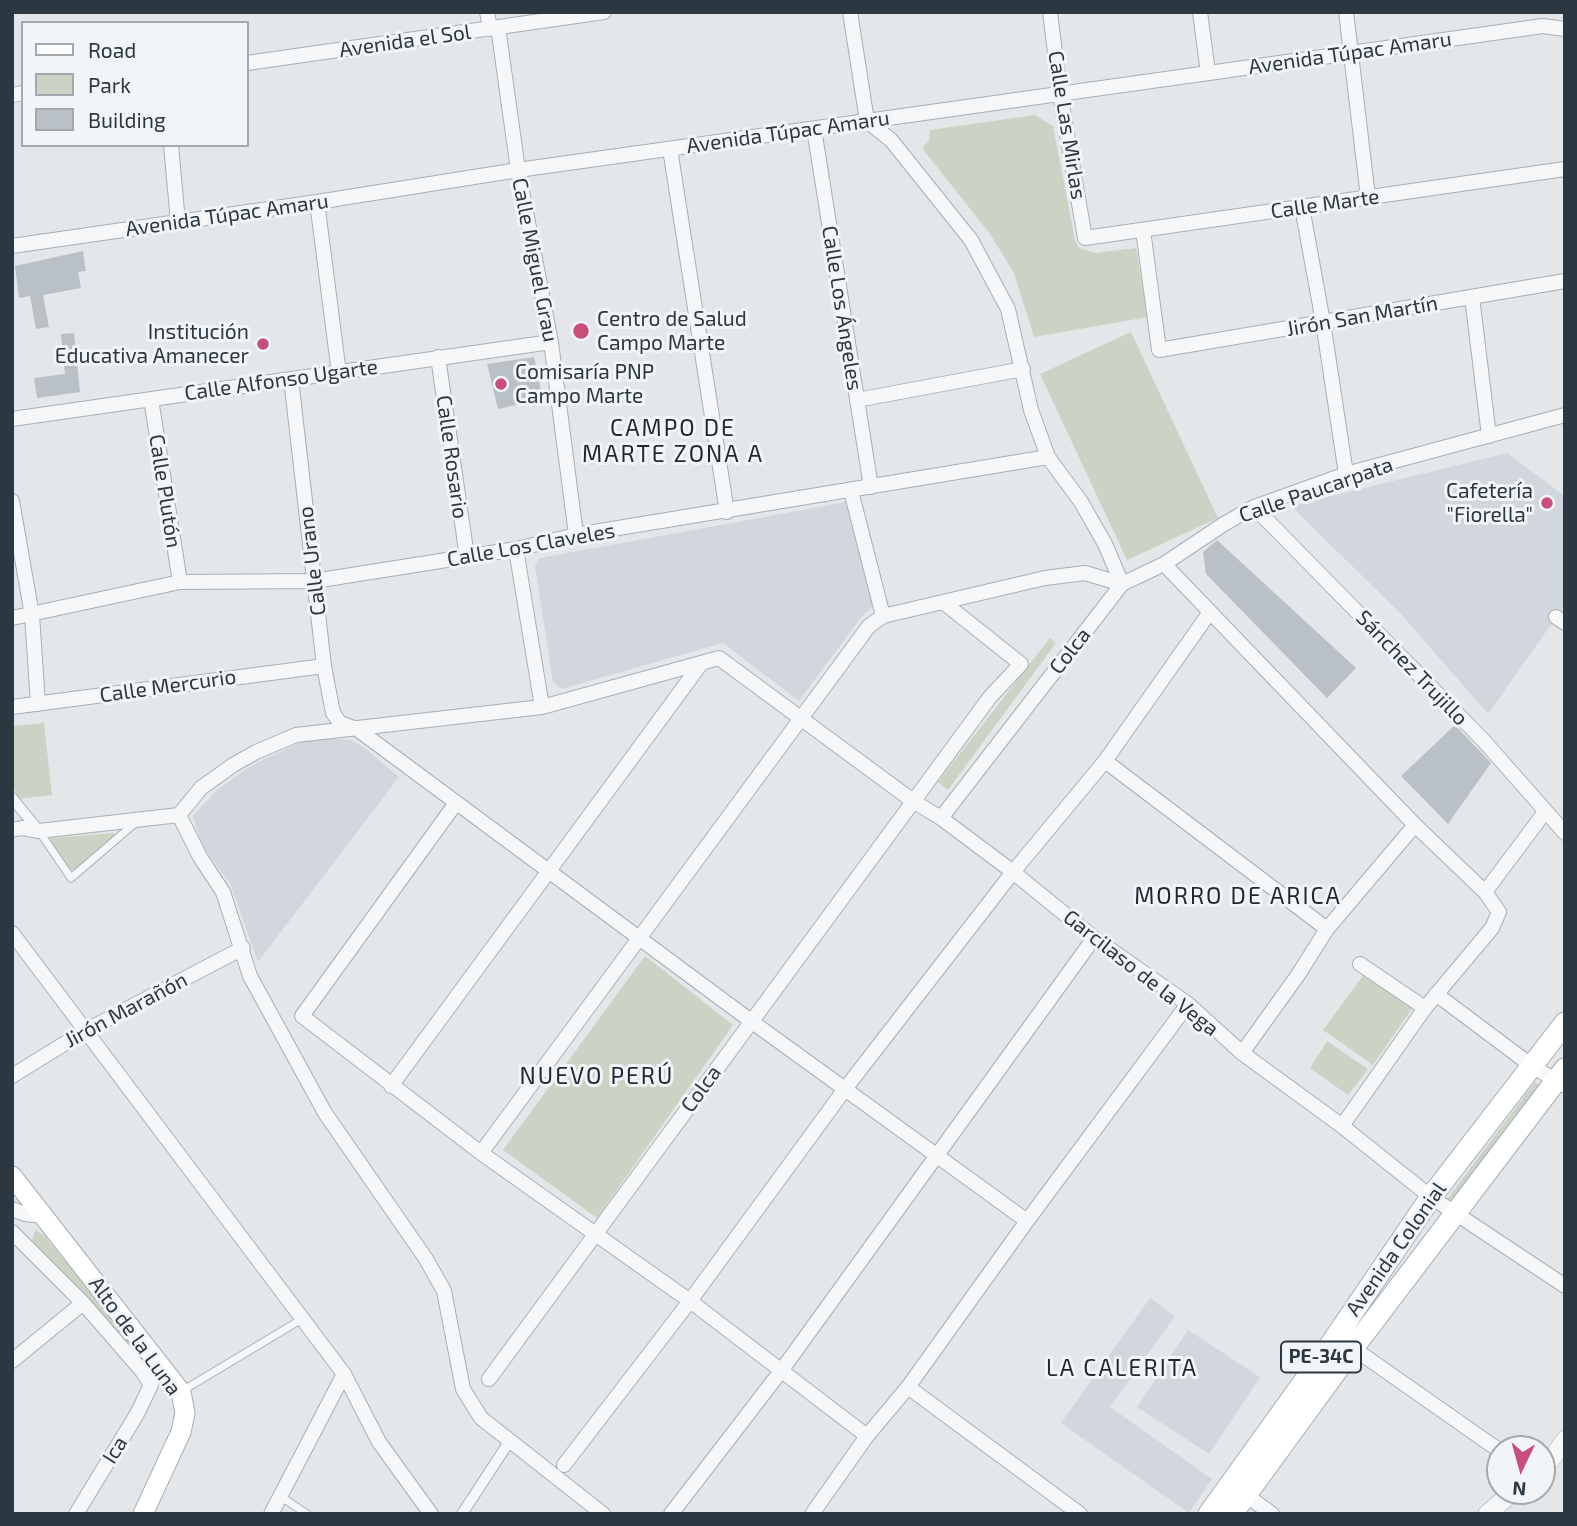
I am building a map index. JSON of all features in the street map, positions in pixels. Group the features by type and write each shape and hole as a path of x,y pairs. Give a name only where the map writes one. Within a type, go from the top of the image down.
{"main road":[{"name":"Avenida Colonial","path":"1232,1514 1238,1489 1329,1347 1431,1198 1565,1023"},
{"name":"Avenida Colonial","path":"1209,1514 1238,1489 1353,1348 1562,1078"},
{"name":"Alto de la Luna","path":"12,1176 181,1392 185,1413 181,1432 143,1514"}],"street":[{"name":"Calle Miguel Grau","path":"487,12 494,28 551,342 576,535"},
{"name":"Avenida el Sol","path":"248,63 604,12"},
{"path":"850,12 867,121 891,140 971,240 1008,309 1031,410 1048,457 1081,502 1105,544 1122,584"},
{"name":"Calle Las Mirlas","path":"1050,12 1060,94 1085,238"},
{"path":"1200,12 1208,73"},
{"path":"1346,12 1368,197"},
{"name":"Avenida Túpac Amaru","path":"12,246 518,170 1543,26 1565,29"},
{"name":"Calle Los Ángeles","path":"814,129 871,487"},
{"path":"171,147 178,222"},
{"path":"670,149 727,512"},
{"name":"Calle Marte","path":"1085,238 1565,169"},
{"path":"317,202 339,373"},
{"path":"1302,207 1346,474"},
{"name":"Jirón San Martín","path":"1143,230 1160,350 1565,281"},
{"path":"1472,297 1489,436"},
{"name":"Calle Alfonso Ugarte","path":"12,419 551,342"},
{"name":"Calle Rosario","path":"438,357 467,557"},
{"path":"857,400 1023,369"},
{"name":"Calle Urano","path":"291,379 324,666 333,713 340,723 357,729 751,1021 1027,1221"},
{"name":"Calle Plutón","path":"151,399 180,582"},
{"name":"Calle Paucarpata","path":"1122,584 1164,564 1254,507 1346,474 1565,415"},
{"name":"Calle Los Claveles","path":"12,618 180,582 314,580 516,549 576,535 1048,457"},
{"path":"851,491 883,616"},
{"path":"12,501 32,615 38,704"},
{"name":"Sánchez Trujillo","path":"1254,507 1483,740 1565,833"},
{"path":"516,549 542,707"},
{"path":"1164,564 1415,825 1485,892 1499,912 1492,928 1425,1008 1342,1126"},
{"path":"481,1153 869,626 883,616 1045,578 1085,573 1122,584"},
{"name":"Colca","path":"941,818 1122,584"},
{"name":"Colca","path":"489,1379 990,697 1021,664 943,602"},
{"path":"564,1465 690,1301 845,1089 1013,872 1105,761 1210,612"},
{"name":"Garcilaso de la Vega","path":"700,665 719,658 941,818 1094,938 1188,1004 1242,1053 1342,1126 1431,1198 1565,1286"},
{"path":"12,830 22,828 39,831 179,815 201,788 256,752 296,735 542,707 700,665"},
{"path":"391,1086 700,665"},
{"name":"Calle Mercurio","path":"12,707 324,666"},
{"path":"1105,761 1327,929"},
{"path":"12,798 39,831"},
{"path":"456,803 302,1016 481,1153 690,1301 867,1436"},
{"path":"1485,892 1545,812"},
{"path":"179,815 200,857 223,892 250,975 325,1113 426,1259 443,1292 463,1389 481,1418 603,1514"},
{"path":"1242,1053 1327,929 1415,825"},
{"path":"12,933 344,1374 379,1441 431,1514"},
{"path":"671,1514 781,1371 1094,938"},
{"name":"Jirón Marañón","path":"12,1076 85,1031 243,948"},
{"path":"1360,964 1425,1008"},
{"path":"1436,994 1532,1066 1562,1078"},
{"path":"812,1514 1188,1004"},
{"path":"12,1209 43,1216"},
{"path":"12,1232 83,1303 12,1361"},
{"name":"Ica","path":"76,1514 137,1414 151,1385 83,1303"},
{"path":"1329,1347 1353,1348 1486,1441"},
{"path":"271,1514 344,1374"},
{"path":"908,1387 1080,1514"},
{"path":"1556,1459 1565,1440"},
{"path":"462,1514 509,1442"},
{"path":"1238,1489 1272,1514"}],"lane":[{"path":"39,831 71,878 138,821"},
{"path":"181,1392 302,1319"},
{"path":"281,1496 307,1514"}],"shaded area":[{"path":"1507,453 1565,496 1565,605 1488,714 1401,614 1291,506"},
{"path":"852,501 876,604 862,616 799,701 723,643 561,689 553,682 535,566 540,558"},
{"path":"320,738 351,740 365,748 399,777 258,962 230,883 201,844 193,816 217,790 252,765 303,741"},
{"path":"1150,1298 1175,1316 1110,1407 1212,1479 1189,1513 1061,1423"},
{"path":"1188,1330 1260,1377 1209,1454 1137,1407"}],"green space":[{"path":"1035,115 1053,126 1075,240 1079,248 1095,253 1136,248 1148,317 1034,337 1014,273 990,234 922,148 929,141 930,130"},
{"path":"1131,332 1218,518 1127,560 1040,374"},
{"path":"1050,638 1056,643 948,790 938,782"},
{"path":"44,723 52,795 16,799 12,769 12,726"},
{"path":"114,833 115,836 75,870 69,869 50,843 51,838"},
{"path":"645,956 733,1025 597,1218 503,1150"},
{"path":"1370,966 1420,997 1373,1065 1323,1030"},
{"path":"1327,1041 1368,1069 1348,1095 1310,1068"},
{"path":"1535,1082 1539,1085 1453,1201 1448,1198"},
{"path":"35,1230 44,1235 148,1362 143,1366 31,1245"}],"building":[{"path":"83,251 86,271 78,272 81,288 43,295 49,327 36,329 30,296 19,298 15,266"},
{"path":"74,333 80,392 37,398 34,378 65,374 61,334"},
{"path":"534,357 543,399 498,409 487,364"},
{"path":"1217,540 1356,668 1327,698 1206,574 1203,552"},
{"path":"1455,725 1491,763 1448,824 1401,776"}],"place":[{"name":"Centro de Salud Campo Marte","path":"581,331"},
{"name":"Institución Educativa Amanecer","path":"263,344"},
{"name":"Comisaría PNP Campo Marte","path":"501,384"},
{"name":"Cafetería \"Fiorella\"","path":"1547,503"}],"district":[{"name":"CAMPO DE MARTE ZONA A","path":"673,441"},
{"name":"MORRO DE ARICA","path":"1238,896"},
{"name":"NUEVO PERÚ","path":"597,1076"},
{"name":"LA CALERITA","path":"1122,1368"}]}
